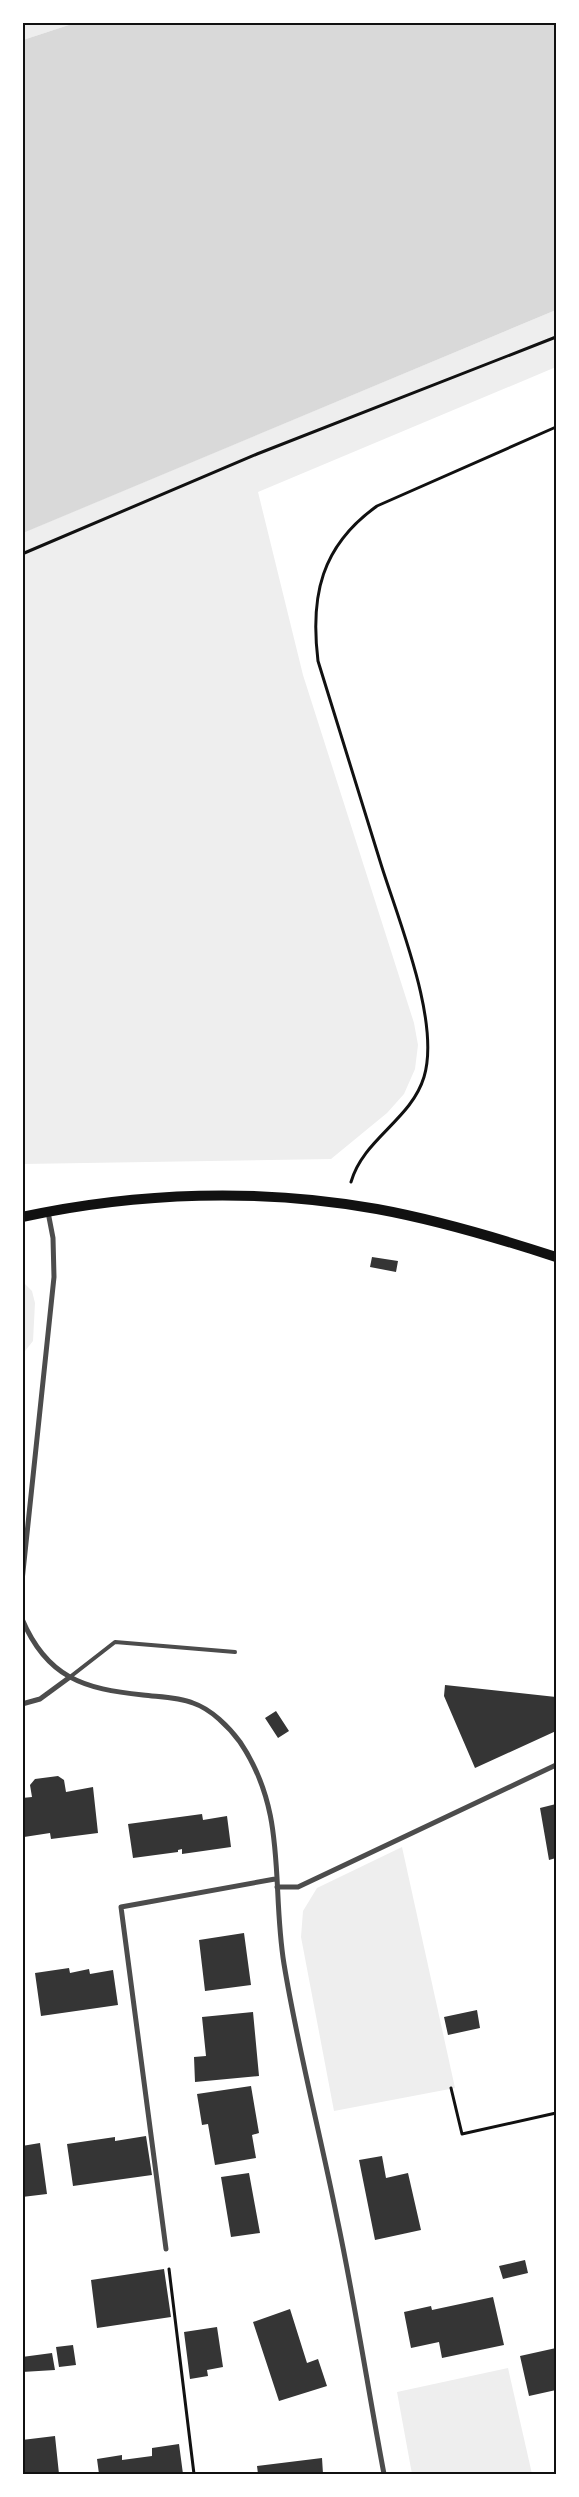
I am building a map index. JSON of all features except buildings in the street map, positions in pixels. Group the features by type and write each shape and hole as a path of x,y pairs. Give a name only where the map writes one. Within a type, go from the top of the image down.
{"main road":[{"path":"22,1217 106,1202 165,1197 293,1198 378,1209 455,1228 556,1257"}],"street":[{"path":"22,1581 54,1277 53,1238 48,1211"},
{"path":"22,1619 31,1640 42,1655 70,1677 84,1684 108,1691 181,1699 196,1703 225,1726 238,1740 253,1764 267,1796 275,1833 276,1879 284,1961 304,2071 337,2219 384,2474"},
{"path":"22,1704 40,1699 70,1677"},
{"path":"277,1887 298,1887 556,1765"},
{"path":"166,2249 121,1907 276,1879"}],"lane":[{"path":"70,1677 115,1642 236,1652"}],"path":[{"path":"22,554 257,454 556,336"},
{"path":"346,1204 353,1176 364,1153 408,1108 418,1093 424,1079 428,1058 428,1031 415,974 318,662 315,614 323,575 345,533 357,520 378,506 556,427"},
{"path":"450,2088 462,2134 556,2113"},
{"path":"166,2249 194,2474"}],"shaded area":[{"path":"23,22 75,23 23,40"},
{"path":"75,23 556,23 556,310 23,533 23,40"},
{"path":"556,310 556,367 258,492 303,675 414,1023 418,1045 415,1069 404,1094 387,1113 331,1159 23,1164 22,533"},
{"path":"23,1282 32,1291 35,1303 33,1341 25,1351 22,1351"},
{"path":"402,1847 455,2088 334,2111 301,1937 303,1911 317,1888"},
{"path":"508,2368 532,2474 412,2474 397,2392"}]}
